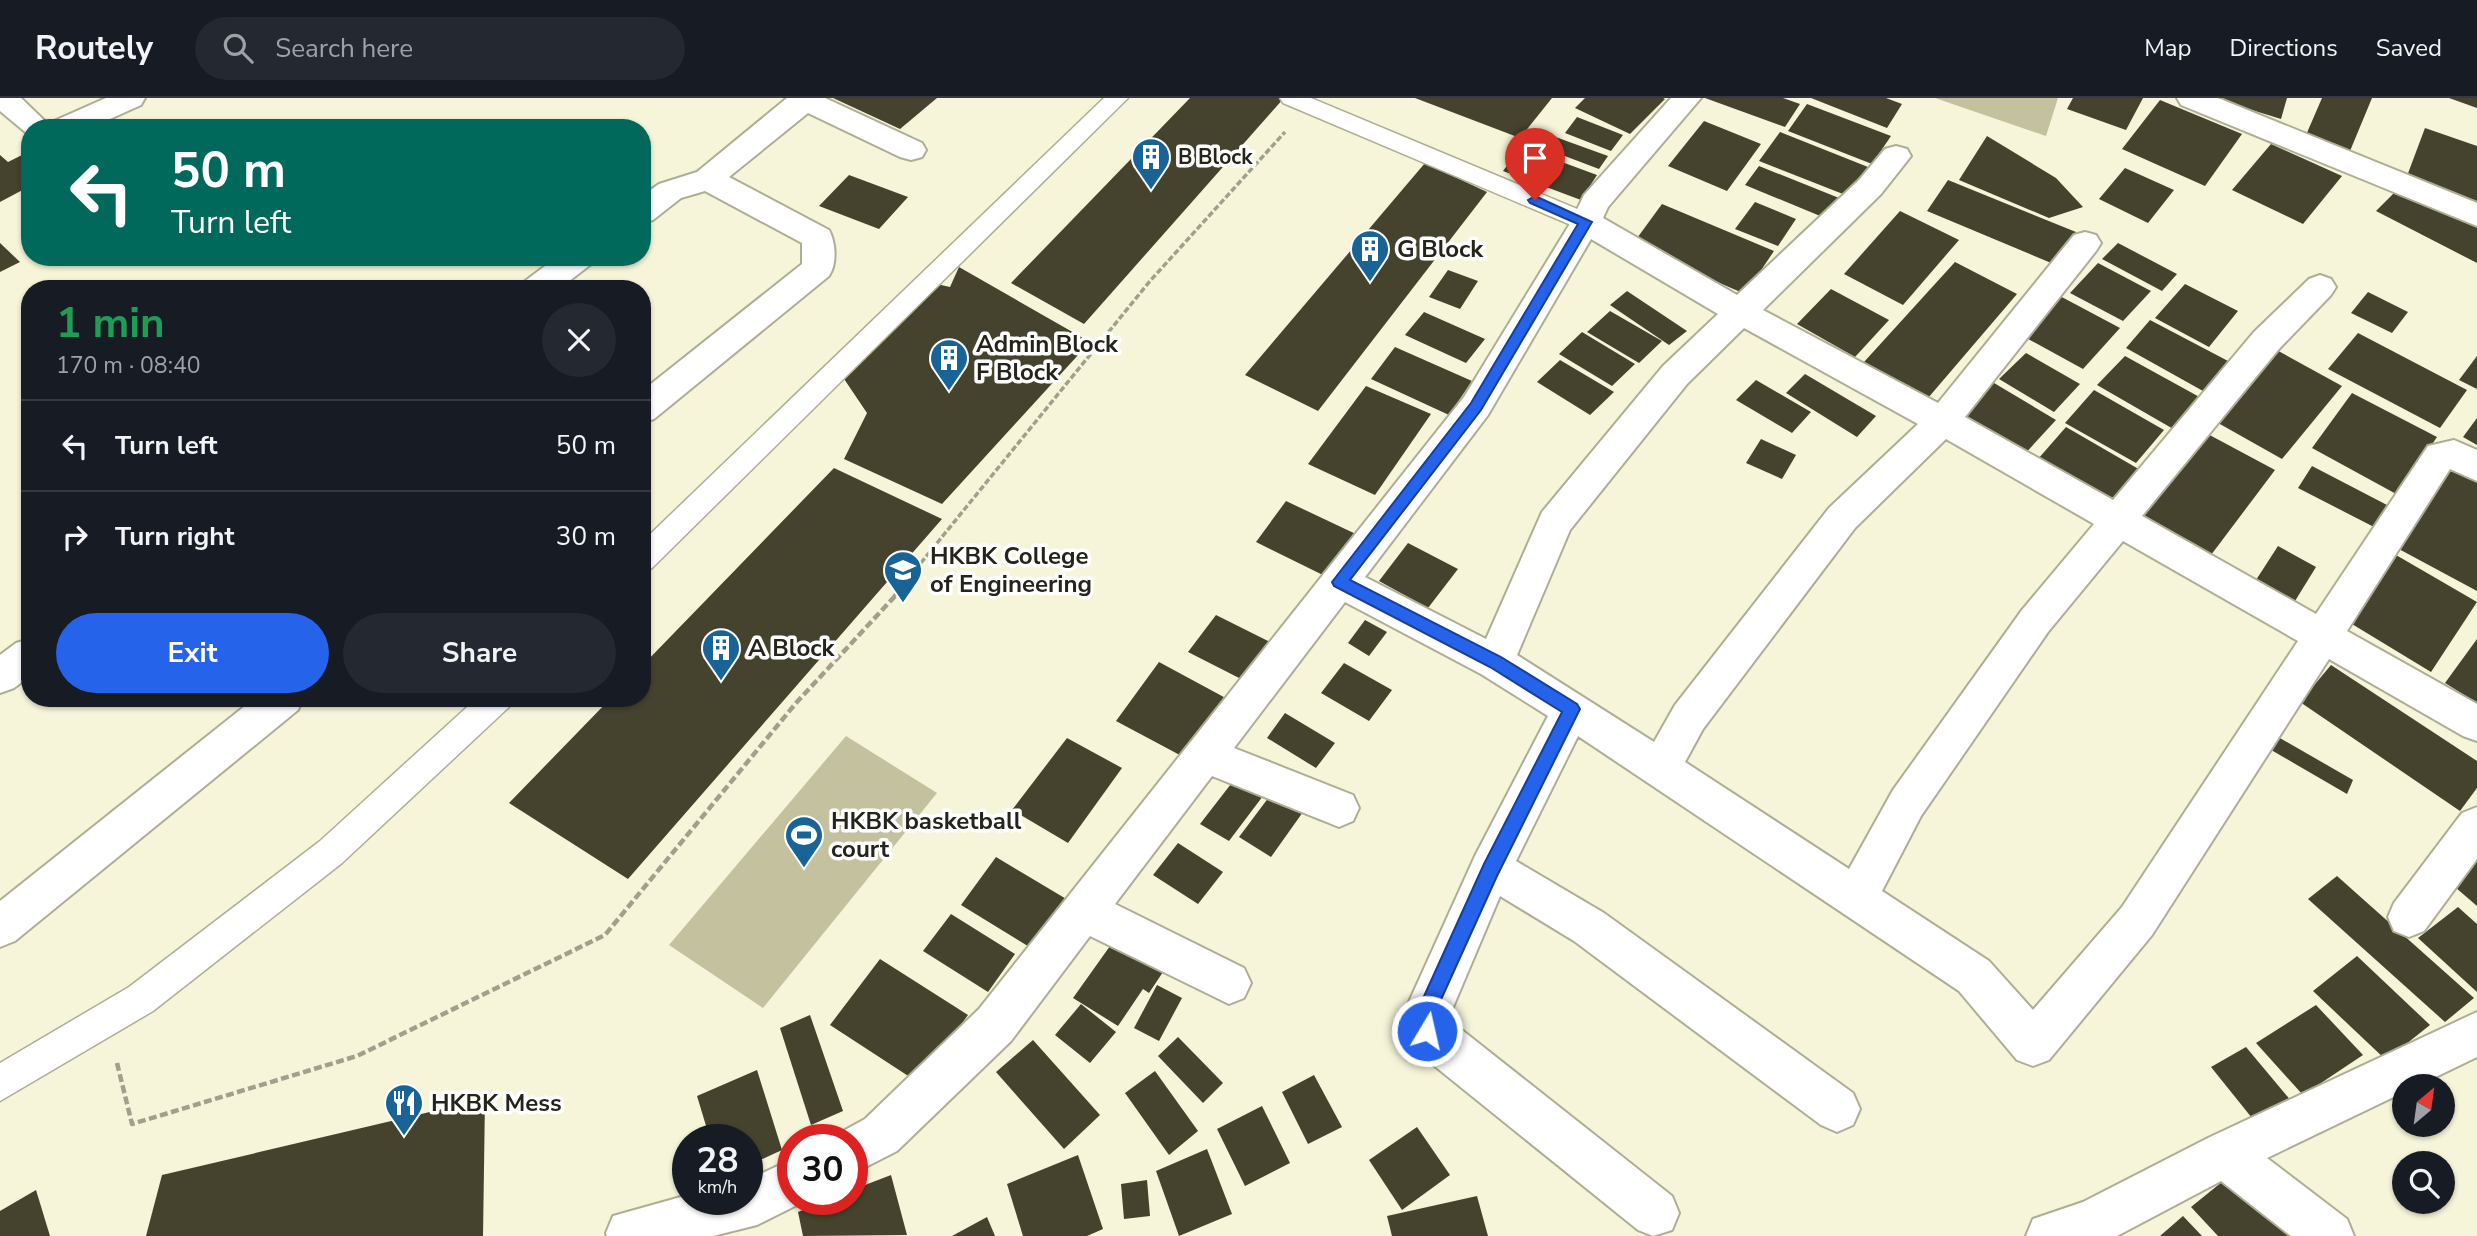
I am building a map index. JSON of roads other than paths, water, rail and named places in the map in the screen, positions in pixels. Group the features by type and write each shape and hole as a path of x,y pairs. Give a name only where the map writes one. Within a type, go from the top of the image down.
{"street":[{"path":"110,119 131,98"},
{"path":"868,1142 881,1135 995,1025 1476,407 1586,222 1595,202 1687,98"},
{"path":"2191,98 2477,215"},
{"path":"651,205 670,191 708,179 803,99 911,150"},
{"path":"1495,662 1555,522 1675,375 1870,187 1896,156"},
{"path":"651,403 818,268 818,239 708,179"},
{"path":"1586,222 1742,313 1943,421 2477,724"},
{"path":"1661,768 1689,717 1842,518 1943,421 2085,243"},
{"path":"548,280 567,266"},
{"path":"1856,898 1907,803 2035,621 2266,341 2320,287"},
{"path":"1340,582 1495,662 1572,709 1974,976 2033,1044 2137,921 2440,456 2454,454 2477,467"},
{"path":"0,676 21,661"},
{"path":"0,927 273,707"},
{"path":"1572,709 1490,870 1425,1014 1427,1031 1655,1213"},
{"path":"1205,755 1339,807"},
{"path":"2409,917 2477,826"},
{"path":"1490,870 1523,886 1589,927 1837,1109"},
{"path":"1084,911 1229,983"},
{"path":"2081,1232 2224,1154 2477,1034"},
{"path":"2224,1154 2330,1236"},
{"path":"630,1233 757,1201 777,1190"}],"lane":[{"path":"651,551 1116,98"},
{"path":"1291,98 1586,222"},
{"path":"0,1083 141,999 331,852 488,707"}],"place":[{"name":"B Block","path":"1151,191"},
{"name":"G Block","path":"1370,283"},
{"name":"Admin Block F Block","path":"949,392"},
{"name":"HKBK College of Engineering","path":"903,604"},
{"name":"A Block","path":"721,682"},
{"name":"HKBK basketball court","path":"804,869"},
{"name":"HKBK Mess","path":"404,1137"}]}
